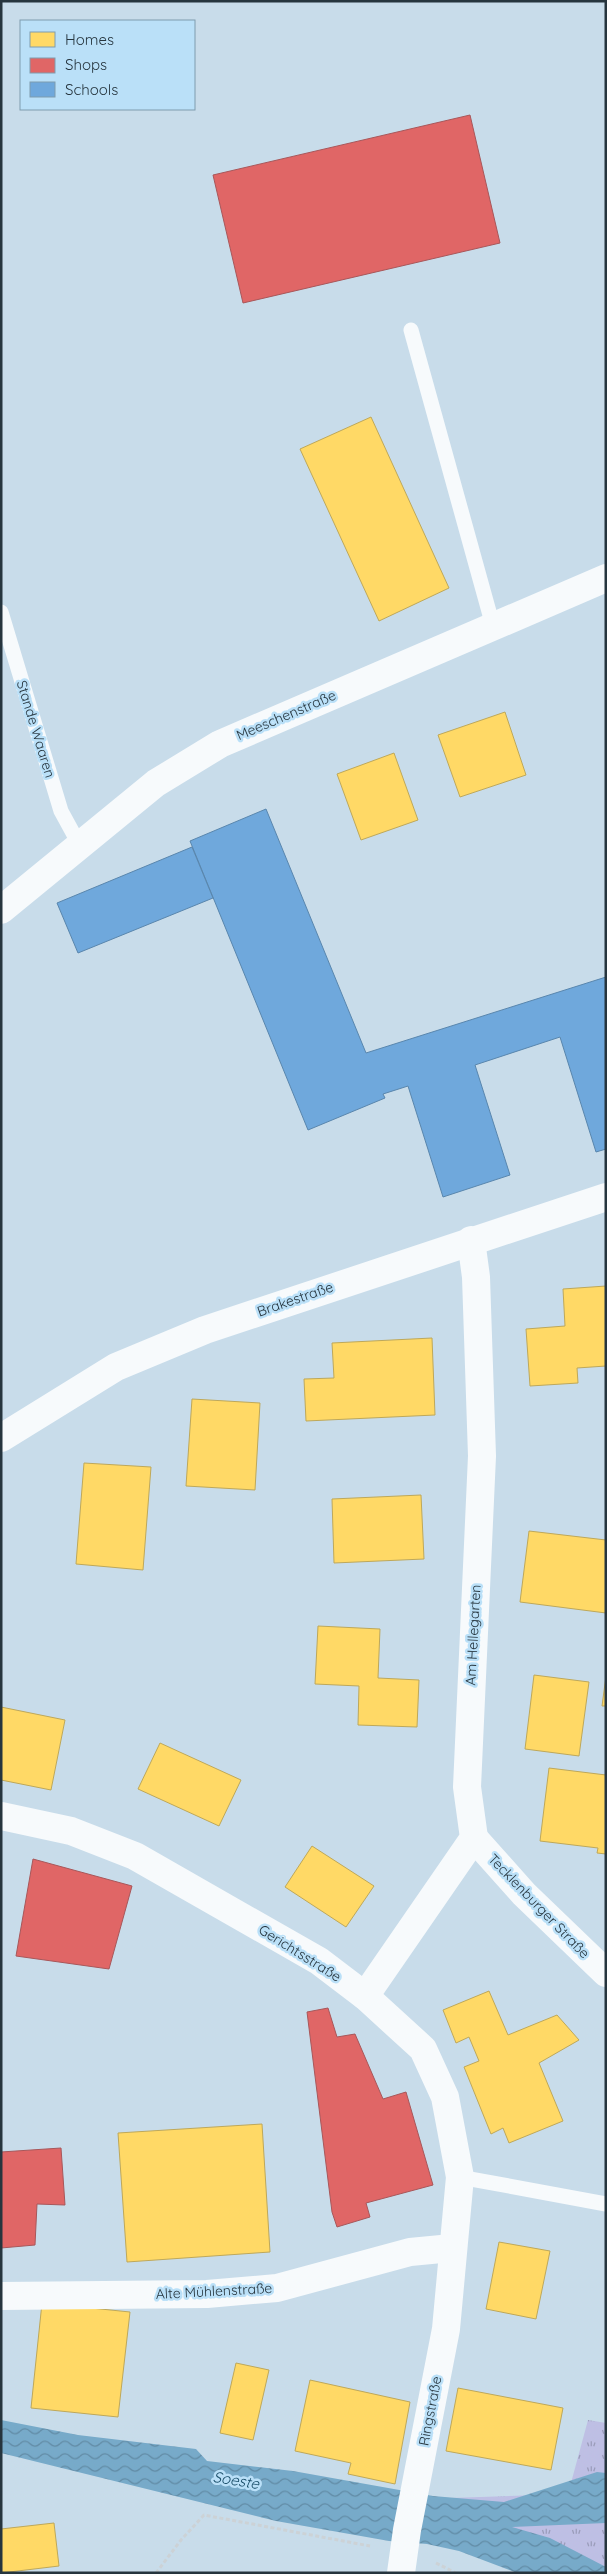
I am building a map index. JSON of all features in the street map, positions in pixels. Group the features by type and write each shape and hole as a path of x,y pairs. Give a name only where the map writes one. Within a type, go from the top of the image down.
{"street":[{"name":"Meeschenstraße","path":"1,910 78,844 156,783 220,744 606,578"},
{"name":"Brakestraße","path":"1,1438 116,1367 204,1330 471,1240 606,1197"},
{"name":"Am Hellegarten","path":"471,1240 476,1277 482,1456 466,1787 474,1838"},
{"name":"Gerichtsstraße","path":"1,1816 71,1830 135,1856 319,1961 365,1996 423,2049 445,2098 460,2177 452,2248"},
{"name":"Tecklenburger Straße","path":"474,1838 524,1894 606,1973"},
{"path":"365,1996 474,1838"},
{"name":"Alte Mühlenstraße","path":"1,2296 207,2294 277,2288 410,2252 452,2248"},
{"name":"Ringstraße","path":"401,2573 414,2490 446,2329 452,2248"}],"lane":[{"path":"411,330 493,626"},
{"name":"Stande Waaren","path":"1,612 61,811 78,844"},
{"path":"460,2177 606,2204"}],"path":[{"path":"156,2573 181,2540 204,2515 372,2546"}],"green space":[{"path":"588,2420 606,2423 606,2573 450,2498 568,2494"}],"water":[{"name":"Soeste","path":"1,2420 78,2435 196,2449 207,2461 293,2471 433,2496 504,2502 597,2472 606,2473 606,2523 512,2527 550,2538 606,2567 606,2573 517,2573 459,2551 427,2544 389,2541 276,2521 1,2453"}],"building: Homes":[{"path":"371,417 449,588 379,621 300,449"},
{"path":"505,712 526,775 460,797 438,735"},
{"path":"394,753 418,820 361,840 337,774"},
{"path":"606,1286 606,1366 577,1368 578,1383 530,1386 526,1329 565,1326 563,1289"},
{"path":"432,1338 435,1415 306,1421 304,1379 334,1378 332,1343"},
{"path":"192,1399 260,1403 255,1490 186,1486"},
{"path":"84,1463 151,1467 143,1570 76,1564"},
{"path":"421,1495 424,1559 334,1563 332,1499"},
{"path":"529,1531 606,1540 606,1613 520,1602"},
{"path":"318,1626 380,1629 378,1678 419,1680 417,1727 358,1725 359,1686 315,1684"},
{"path":"534,1675 589,1682 579,1756 525,1749"},
{"path":"606,1676 606,1706 602,1706"},
{"path":"1,1707 65,1720 51,1790 1,1780"},
{"path":"160,1743 241,1780 219,1826 138,1789"},
{"path":"549,1768 606,1775 606,1854 597,1853 598,1848 540,1841"},
{"path":"312,1846 374,1886 346,1927 285,1887"},
{"path":"489,1991 508,2035 557,2015 579,2040 539,2063 563,2121 509,2143 503,2128 491,2134 464,2067 479,2061 469,2037 456,2043 443,2010"},
{"path":"262,2124 270,2252 127,2262 118,2133"},
{"path":"499,2242 550,2251 536,2319 486,2309"},
{"path":"42,2303 130,2312 118,2417 31,2408"},
{"path":"236,2363 269,2370 253,2440 220,2433"},
{"path":"310,2380 410,2402 395,2484 348,2474 351,2463 295,2451"},
{"path":"458,2388 563,2408 551,2470 446,2451"},
{"path":"54,2523 59,2566 1,2573 1,2529"}],"building: Shops":[{"path":"470,115 500,243 243,303 213,175"},
{"path":"33,1859 132,1886 109,1969 16,1956"},
{"path":"328,2008 337,2037 355,2034 383,2099 406,2092 433,2185 366,2203 370,2217 337,2227 332,2212 307,2012"},
{"path":"61,2148 65,2205 37,2204 35,2245 1,2248 1,2152"}],"building: Schools":[{"path":"266,809 366,1053 606,977 606,1149 596,1152 560,1037 475,1065 510,1175 443,1197 408,1086 383,1094 385,1098 308,1130 190,841"},
{"path":"192,847 213,898 78,953 57,903"}]}
